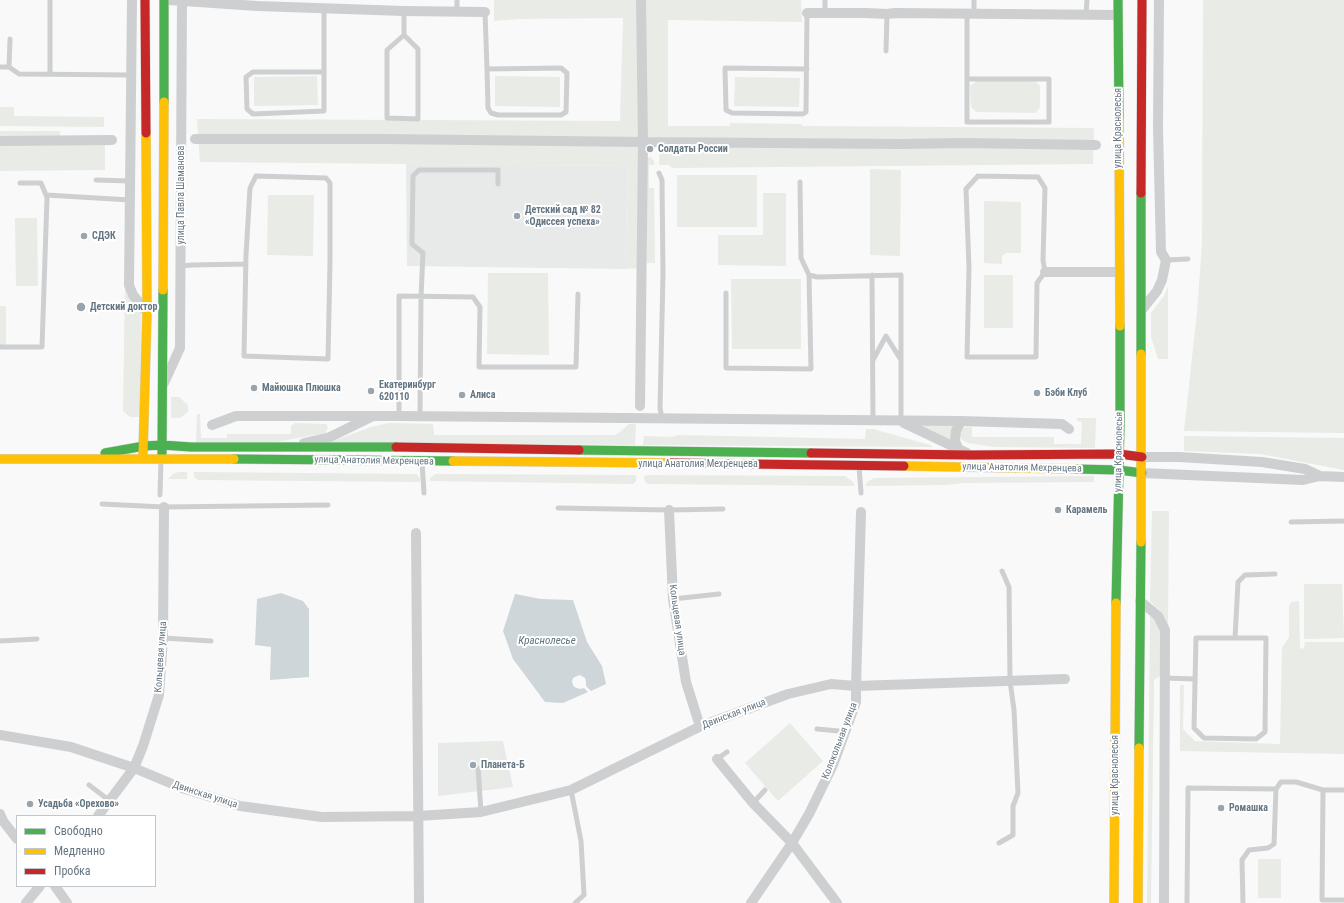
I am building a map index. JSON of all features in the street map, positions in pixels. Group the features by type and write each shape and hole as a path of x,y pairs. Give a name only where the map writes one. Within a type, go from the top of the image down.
{"street":[{"path":"132,0 129,285 133,295 148,312"},
{"path":"143,459 148,312 145,0"},
{"name":"улица Павла Шаманова","path":"161,459 164,0"},
{"path":"169,0 264,3 324,8 338,6 404,11 485,12"},
{"name":"улица Павла Шаманова","path":"162,387 180,348 182,0"},
{"path":"640,406 642,0"},
{"name":"улица Краснолесья","path":"1114,903 1117,549 1120,425 1118,0"},
{"path":"1138,903 1142,473 1142,0"},
{"path":"1141,311 1157,291 1162,280 1166,260 1161,252 1158,136 1159,0"},
{"path":"807,14 895,13 1118,15"},
{"path":"195,139 384,139 1096,145"},
{"path":"0,141 112,140"},
{"path":"1045,272 1119,272"},
{"name":"улица Анатолия Мехренцева","path":"212,425 236,416 420,416 961,421 1062,424 1069,429"},
{"path":"327,416 333,426 330,437"},
{"name":"улица Анатолия Мехренцева","path":"290,446 330,437 375,416"},
{"name":"улица Анатолия Мехренцева","path":"901,421 971,454"},
{"name":"улица Анатолия Мехренцева","path":"958,448 955,441 956,431 961,421"},
{"name":"улица Анатолия Мехренцева","path":"75,459 144,446 162,445 191,447 423,447 639,451 1119,454 1142,457 1179,457 1262,462 1305,469 1320,476"},
{"name":"улица Анатолия Мехренцева","path":"0,459 859,465 1119,470 1142,473 1303,480 1320,476 1344,477"},
{"name":"Кольцевая улица","path":"99,815 134,768 143,746 159,695 163,638 164,507"},
{"name":"Кольцевая улица","path":"669,510 672,599 686,682 698,720 702,726"},
{"name":"Колокольная улица","path":"751,903 792,843 809,814 833,765 856,702 861,512"},
{"path":"416,533 418,903"},
{"path":"1140,601 1158,616 1165,630 1164,903"},
{"name":"Двинская улица","path":"0,735 71,747 134,768 182,788 240,806 322,817 418,816 481,812 571,790 702,726 788,694 831,684 856,686 1065,679"},
{"path":"718,759 753,802 792,843 838,903"},
{"path":"0,814 3,821 16,838"},
{"path":"26,903 39,887"},
{"path":"57,887 67,903"}],"lane":[{"path":"50,0 50,74"},
{"path":"457,0 457,12"},
{"path":"825,0 825,14"},
{"path":"968,79 1049,79 1049,122 967,122 968,79 970,14 974,0"},
{"path":"1086,14 1087,0"},
{"path":"324,8 324,72 324,111 253,114 247,109 246,77 253,72 324,72"},
{"path":"404,11 404,35 418,49 418,119 387,118 387,50 404,35"},
{"path":"485,12 488,108 491,113 498,115 561,115 566,112 567,73 561,68 487,69"},
{"path":"807,14 807,69 806,112 803,114 732,113 726,110 725,68 807,69"},
{"path":"886,51 887,14"},
{"path":"9,67 10,39"},
{"path":"0,67 9,67 19,74 131,75"},
{"path":"420,416 421,296 423,253 412,244 413,176 419,170 498,170 498,184"},
{"path":"659,173 662,180 663,266 660,408 662,418"},
{"path":"256,176 326,178 330,183 328,359 244,356 246,264 250,188 256,176"},
{"path":"978,176 1038,177 1045,188 1043,260 1045,272 1037,283 1036,357 967,357 969,268 966,189 978,176"},
{"path":"96,180 130,182"},
{"path":"726,293 726,368 811,369 809,275 801,258 800,182"},
{"path":"0,347 42,347 47,198 41,183 20,183"},
{"path":"46,195 130,200"},
{"path":"1166,260 1188,259"},
{"path":"180,266 246,264"},
{"path":"809,275 817,277 901,275 901,421"},
{"path":"872,275 873,421"},
{"path":"399,416 399,296 473,297 480,307 479,367 576,367 578,294"},
{"path":"873,360 886,336 901,361"},
{"path":"160,494 161,459"},
{"path":"422,461 424,493"},
{"path":"859,465 861,493"},
{"path":"102,504 164,507 328,505"},
{"path":"558,508 669,510 723,509"},
{"path":"1291,522 1344,521"},
{"path":"998,843 1013,835 1013,806 1018,793 1014,710 1010,681 1009,587 1002,571"},
{"path":"1235,638 1238,582 1245,575 1275,574"},
{"path":"672,599 719,594"},
{"path":"163,638 211,641"},
{"path":"1196,638 1266,638 1265,732 1256,739 1204,738 1194,728 1195,679 1196,638"},
{"path":"0,641 38,639"},
{"path":"1165,678 1195,679"},
{"path":"817,729 838,731 845,734"},
{"path":"718,759 728,752"},
{"path":"478,768 481,812"},
{"path":"1243,903 1242,860 1249,850 1268,848 1274,844 1276,789 1281,782 1296,782 1323,790 1344,790"},
{"path":"89,785 110,800"},
{"path":"1187,903 1188,788 1276,789"},
{"path":"571,790 581,841 584,895 575,903"},
{"path":"753,802 766,790"},
{"path":"1323,790 1322,900 1344,900"}],"shaded area":[{"path":"494,0 801,0 802,22 668,20 668,126 730,126 730,123 802,124 802,126 1094,128 1093,164 672,168 669,165 659,165 660,145 639,139 638,268 625,269 628,166 200,162 197,119 620,121 623,18 518,19 494,21"},
{"path":"1203,0 1344,0 1344,433 1184,431 1197,312 1202,244"},
{"path":"317,76 318,105 254,106 254,77"},
{"path":"495,76 560,77 560,107 495,106"},
{"path":"735,77 800,78 799,107 734,106"},
{"path":"977,81 1035,81 1040,86 1040,107 1036,113 976,112 971,107 970,86"},
{"path":"0,107 14,107 14,116 104,117 104,127 0,126"},
{"path":"0,131 60,131 60,138 0,137"},
{"path":"0,144 105,145 105,170 0,171"},
{"path":"651,157 654,161 654,165 649,165 649,188 654,188 655,263 647,263 645,158"},
{"name":"Детский сад № 82 «Одиссея успеха»","path":"406,164 628,166 625,269 407,266"},
{"path":"870,169 901,170 900,256 870,255"},
{"path":"677,175 757,175 757,227 677,227"},
{"path":"763,193 786,193 786,266 718,265 718,235 763,235"},
{"path":"268,195 314,195 313,256 267,255"},
{"path":"984,201 1021,202 1021,253 1006,253 1002,256 1002,264 984,263"},
{"path":"15,218 37,218 38,286 16,286"},
{"path":"488,273 548,273 549,355 487,354"},
{"path":"984,275 1013,275 1013,328 984,328"},
{"path":"731,279 801,279 801,349 732,349"},
{"path":"125,286 141,311 140,417 130,417 123,411"},
{"path":"1168,286 1168,359 1158,359 1151,337 1151,313 1164,296"},
{"path":"0,306 6,306 6,346 0,346"},
{"path":"171,397 179,397 188,405 188,412 180,418 171,418"},
{"path":"197,414 200,414 201,438 227,438 227,434 291,434 291,426 295,423 326,424 328,427 325,433 271,443 196,442"},
{"path":"1077,418 1096,418 1095,448 995,447 968,443 962,440 960,436 963,428 972,427 972,437 1054,437 1054,444 1081,444 1082,422 1077,421"},
{"path":"389,423 433,424 434,435 616,435 629,424 636,424 635,445 328,443 371,427"},
{"path":"914,424 955,424 952,441"},
{"path":"866,429 873,429 933,447 643,445 644,436 672,437 678,435 865,439"},
{"path":"1184,436 1344,438 1344,470 1260,454 1184,451"},
{"path":"187,472 187,479 168,479 174,473"},
{"path":"194,472 416,474 420,478 420,482 198,480 194,477"},
{"path":"435,474 636,475 636,481 633,484 430,481 430,478"},
{"path":"646,475 845,476 853,482 855,486 648,484 645,482 644,477"},
{"path":"1094,476 1094,482 963,483 947,485 865,486 867,482 874,478"},
{"path":"1152,511 1169,511 1167,625 1160,611 1150,601"},
{"path":"1304,584 1342,584 1344,638 1304,639"},
{"path":"1299,601 1300,649 1304,648 1305,642 1344,642 1344,754 1180,751 1180,685 1184,685 1183,729 1195,741 1280,744 1282,648 1289,637 1289,606 1291,602"},
{"path":"1150,615 1154,617 1160,629 1160,676 1154,680 1151,903 1147,903"},
{"path":"790,723 823,761 778,801 745,763"},
{"path":"497,741 505,788 484,790 480,742"},
{"name":"Планета-Б","path":"503,741 513,787 438,796 438,743"},
{"path":"1258,859 1281,859 1281,898 1258,898"}],"water":[{"path":"281,593 303,601 309,609 309,677 270,680 271,647 255,645 257,599"},
{"name":"Краснолесье","path":"515,594 541,599 573,600 587,642 602,666 606,684 591,691 586,686 585,678 580,675 573,678 572,682 574,687 580,689 584,688 588,692 563,703 545,702 513,659 503,631"}],"traffic: fast":[{"path":"164,0 164,102"},
{"path":"1118,0 1119,118"},
{"path":"1141,193 1141,354"},
{"path":"162,454 163,290"},
{"path":"1116,603 1120,425 1120,326"},
{"path":"105,453 144,446 162,445 191,447 396,447"},
{"path":"579,450 811,453"},
{"path":"234,459 453,461"},
{"path":"1076,469 1119,470 1142,473"},
{"path":"1139,748 1141,542"}],"traffic: slow":[{"path":"163,290 164,102"},
{"path":"1119,118 1120,326"},
{"path":"143,454 147,312 146,133"},
{"path":"1141,354 1141,542"},
{"path":"0,459 234,459"},
{"path":"453,461 671,463"},
{"path":"904,466 1076,469"},
{"path":"1114,903 1116,603"},
{"path":"1138,903 1139,748"}],"traffic: jam":[{"path":"145,0 146,133"},
{"path":"1141,193 1142,0"},
{"path":"396,447 579,450"},
{"path":"811,453 971,455 1119,454 1142,457"},
{"path":"671,463 904,466"}],"place":[{"name":"Солдаты России","path":"650,149"},
{"name":"Детский сад № 82 «Одиссея успеха»","path":"517,216"},
{"name":"СДЭК","path":"84,236"},
{"name":"Детский доктор","path":"81,307"},
{"name":"Майюшка Плюшка","path":"254,388"},
{"name":"Екатеринбург 620110","path":"371,391"},
{"name":"Бэби Клуб","path":"1037,393"},
{"name":"Алиса","path":"462,395"},
{"name":"Карамель","path":"1058,510"},
{"name":"Планета-Б","path":"473,765"},
{"name":"Усадьба «Орехово»","path":"30,804"},
{"name":"Ромашка","path":"1221,808"}]}
